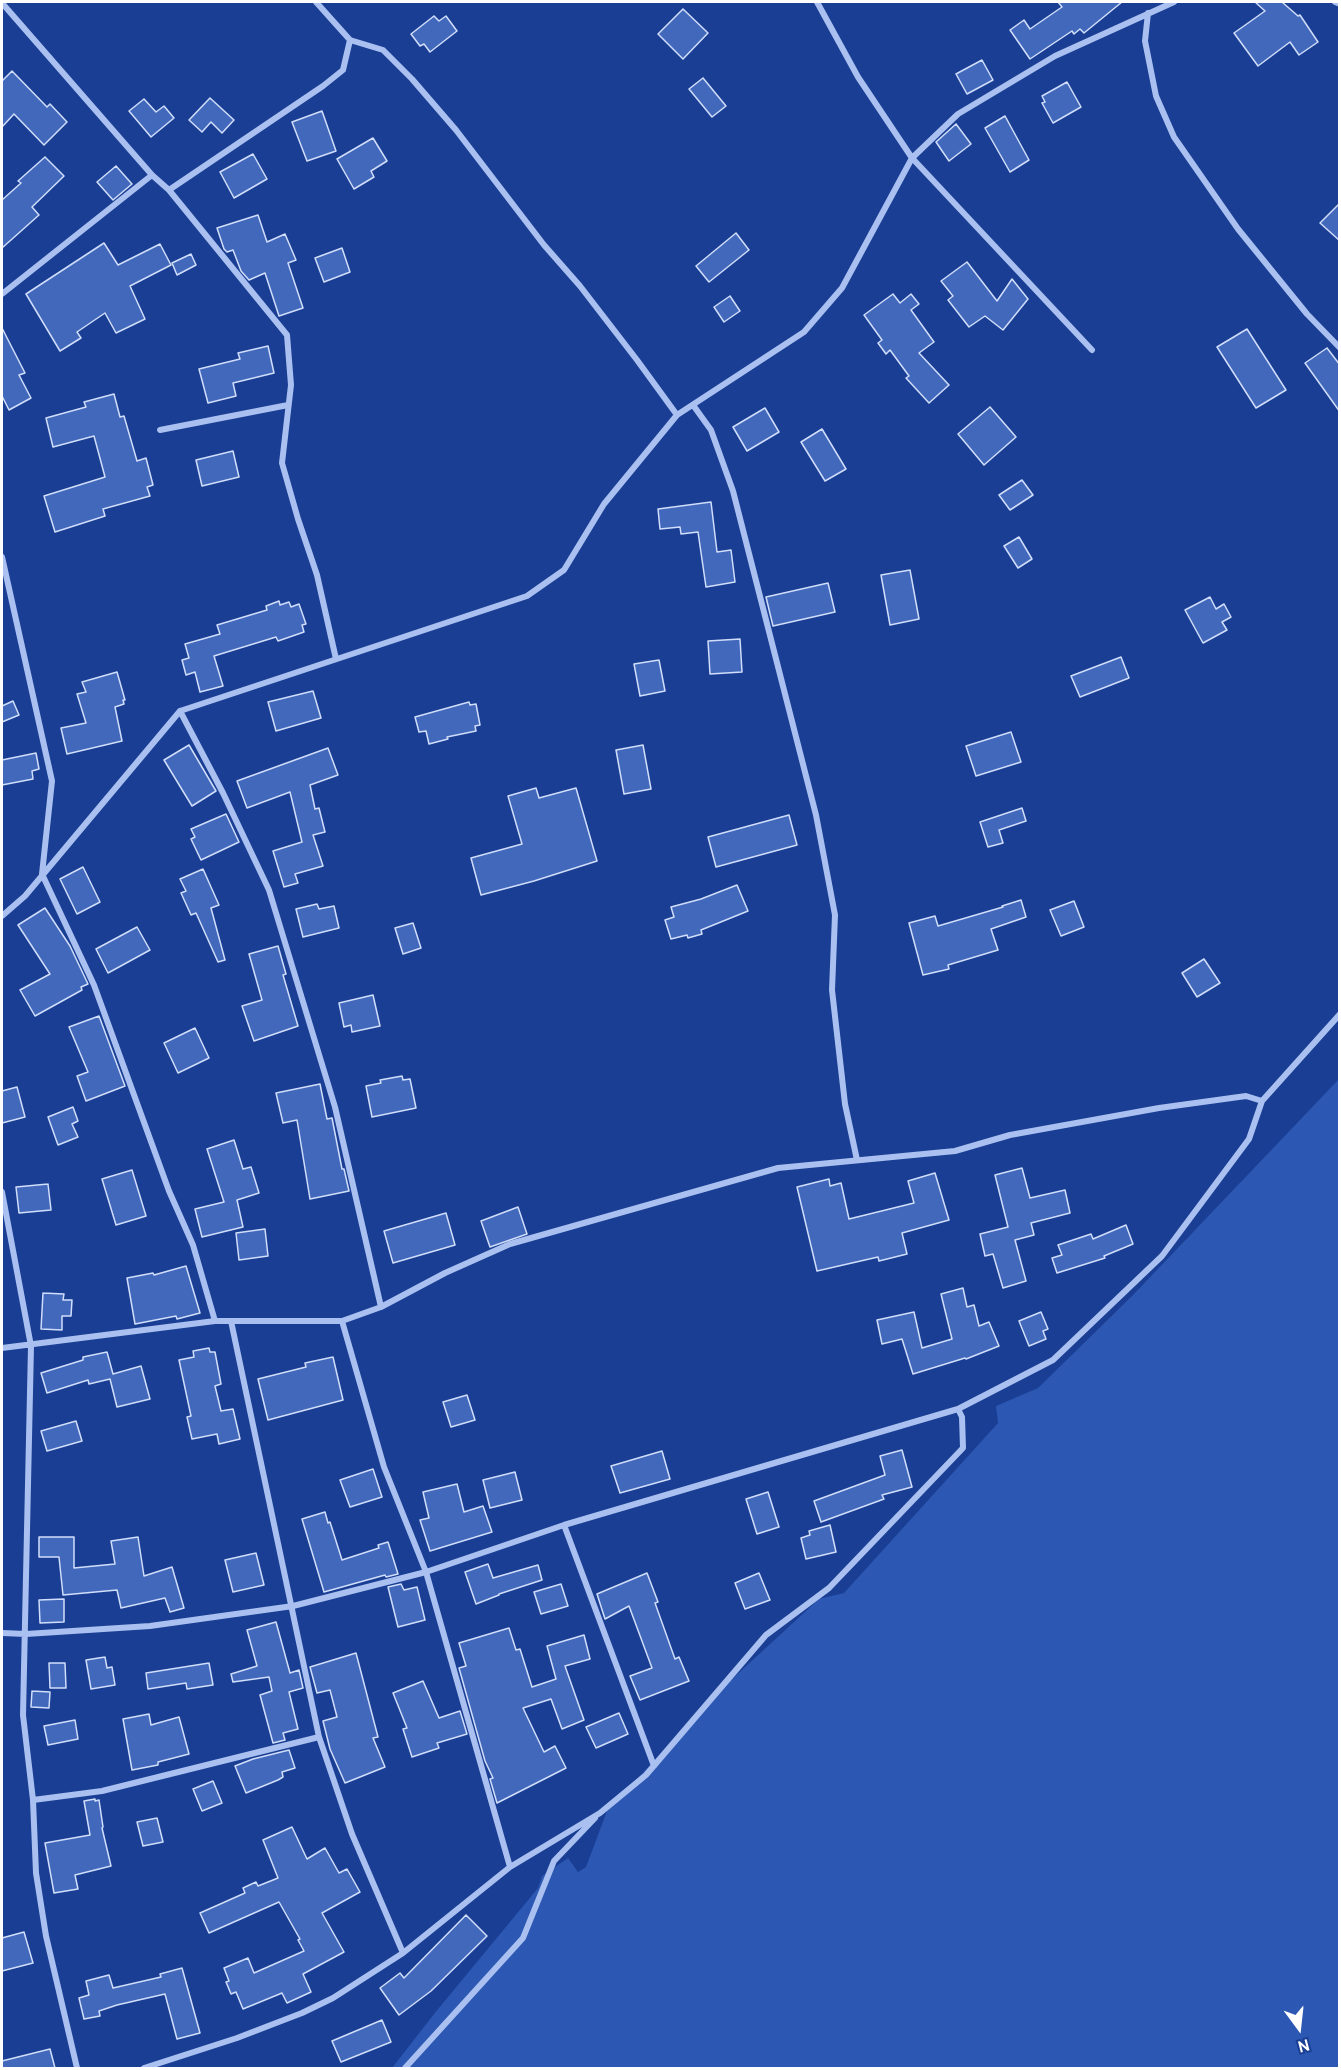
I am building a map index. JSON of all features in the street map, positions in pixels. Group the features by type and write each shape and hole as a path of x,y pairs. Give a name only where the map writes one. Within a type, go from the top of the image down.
{"street":[{"path":"316,2 350,40 383,50 412,79 456,130 544,245 580,286 638,360 677,415"},
{"path":"817,2 858,77 912,158 1092,350"},
{"path":"2,916 25,896 180,711 527,596 564,570 604,504 677,415 804,332 842,288 912,158 958,114 1055,56 1174,2"},
{"path":"1335,2 1340,4"},
{"path":"2,3 152,175 169,190 287,335 291,385 282,463 317,574 336,659"},
{"path":"1148,13 1145,41 1156,96 1174,137 1238,229 1307,314 1340,348"},
{"path":"169,190 344,70 350,40"},
{"path":"2,294 152,175"},
{"path":"160,430 288,405"},
{"path":"693,405 711,430 733,491 816,816 835,915 832,990 845,1104 857,1160"},
{"path":"2,557 52,781 42,874 94,985 169,1191 193,1245 215,1322"},
{"path":"180,711 223,793 269,890 335,1107 381,1307"},
{"path":"2,1633 26,1634 150,1626 293,1606 426,1572 564,1526 958,1409 1053,1360 1162,1256 1249,1139 1263,1101 1340,1014"},
{"path":"2,1348 215,1322 342,1321 381,1307 445,1273 510,1244 778,1168 955,1151 1010,1135 1159,1108 1246,1096 1263,1101"},
{"path":"2,1192 31,1346 23,1715 33,1800 36,1873 46,1936 77,2068"},
{"path":"231,1321 319,1737 352,1834 403,1953"},
{"path":"342,1321 384,1467 426,1572 510,1867"},
{"path":"405,2068 523,1938 554,1861 600,1813 646,1775 765,1635 829,1588 963,1448 962,1417 958,1409"},
{"path":"564,1526 654,1766"},
{"path":"33,1800 102,1791 319,1737"},
{"path":"144,2068 237,2038 302,2013 333,1998 403,1953 510,1867 600,1813"}],"shaded area":[{"path":"1339,1079 1339,2068 392,2068 538,1888 542,1876 568,1858 578,1872 586,1867 607,1811 719,1691 819,1599 844,1593 998,1423 996,1406 1038,1388 1133,1295"}],"building":[{"path":"1058,2 1122,2 1084,33 1080,29 1074,34 1072,31 1030,59 1010,30 1024,20 1030,29 1062,7"},
{"path":"1255,2 1282,2 1298,16 1300,15 1318,42 1299,55 1290,42 1258,66 1234,33 1265,11"},
{"path":"683,9 708,33 683,59 658,34"},
{"path":"434,16 439,21 446,16 457,31 430,52 424,44 420,46 411,34"},
{"path":"982,60 993,80 967,94 956,74"},
{"path":"12,71 47,107 50,104 67,122 44,145 14,114 2,127 2,81"},
{"path":"703,78 726,106 712,117 689,89"},
{"path":"1067,82 1081,107 1053,123 1042,103 1045,102 1042,96"},
{"path":"210,98 234,120 222,133 211,122 202,132 189,120"},
{"path":"144,99 156,112 164,106 174,118 151,137 129,111"},
{"path":"322,111 336,151 307,161 292,122"},
{"path":"1005,116 1029,160 1010,172 985,128"},
{"path":"956,124 971,144 949,161 936,142"},
{"path":"373,138 387,161 371,171 374,177 354,189 337,159"},
{"path":"253,154 267,179 234,198 220,172"},
{"path":"45,157 64,176 32,207 39,215 2,248 2,200 21,183 18,181"},
{"path":"116,166 132,184 113,200 97,182"},
{"path":"1340,203 1340,241 1320,223"},
{"path":"258,215 267,242 285,234 296,260 288,263 303,308 279,316 265,273 249,280 241,271 233,250 227,252 224,249 217,228"},
{"path":"736,233 749,250 709,282 696,266"},
{"path":"104,243 118,265 160,244 171,265 130,286 145,319 116,333 105,313 77,332 81,338 60,351 26,294"},
{"path":"342,248 350,272 324,282 315,258"},
{"path":"191,254 196,265 177,275 172,263"},
{"path":"967,262 997,301 1012,279 1028,299 1003,330 985,316 969,327 948,300 953,296 941,281"},
{"path":"893,294 900,303 911,294 919,304 911,310 934,342 919,353 949,385 929,403 906,378 909,376 890,350 886,354 878,343 882,340 864,315"},
{"path":"730,296 740,311 724,322 714,307"},
{"path":"2,328 25,373 19,375 31,398 9,410 2,396"},
{"path":"1247,329 1286,390 1256,408 1217,347"},
{"path":"268,346 274,373 233,383 236,396 208,403 199,369 240,359 238,353"},
{"path":"1327,348 1340,365 1340,412 1305,363"},
{"path":"114,394 120,417 124,416 137,461 146,458 153,485 147,487 150,496 103,509 105,516 55,532 44,496 105,477 94,436 53,447 46,418 86,407 84,402"},
{"path":"990,407 1016,437 984,465 958,434"},
{"path":"765,408 779,432 747,451 733,427"},
{"path":"822,429 846,469 825,481 801,442"},
{"path":"233,451 239,477 202,486 196,460"},
{"path":"1022,480 1033,495 1010,510 999,495"},
{"path":"711,502 717,552 731,550 735,582 706,587 698,532 681,534 680,527 660,529 658,509"},
{"path":"1019,537 1032,559 1018,568 1004,546"},
{"path":"910,570 919,619 890,625 881,575"},
{"path":"828,583 835,612 773,626 766,597"},
{"path":"1210,597 1216,609 1224,604 1231,617 1222,622 1227,630 1203,643 1185,610"},
{"path":"279,601 280,605 289,602 291,607 299,604 306,624 302,625 304,632 278,641 276,637 214,656 223,686 200,692 195,672 186,675 182,660 189,658 185,644 220,634 217,625 267,610 266,606"},
{"path":"740,639 742,672 710,674 708,641"},
{"path":"1121,657 1129,678 1080,697 1071,676"},
{"path":"659,660 665,691 640,696 634,664"},
{"path":"117,672 125,700 123,700 124,704 115,707 122,741 67,754 61,728 86,723 77,694 86,692 82,682"},
{"path":"313,691 321,718 276,731 268,702"},
{"path":"13,701 19,715 2,722 2,706"},
{"path":"469,702 470,705 476,704 480,725 475,726 476,731 447,737 448,739 429,744 426,731 419,732 415,717"},
{"path":"1011,732 1021,762 976,776 966,746"},
{"path":"189,745 216,791 192,806 164,760"},
{"path":"643,745 651,789 624,794 616,750"},
{"path":"328,748 338,775 310,785 315,809 319,808 325,832 313,835 323,866 295,874 298,883 284,887 273,851 302,842 290,792 247,808 237,781"},
{"path":"36,753 39,769 32,771 33,779 2,785 2,760"},
{"path":"536,788 539,798 576,788 597,861 481,895 471,858 522,844 508,796"},
{"path":"1022,808 1026,821 999,830 1003,843 988,847 980,822"},
{"path":"226,814 239,842 201,860 191,839 195,837 191,829"},
{"path":"789,815 797,845 716,867 708,837"},
{"path":"83,867 100,902 77,914 60,879"},
{"path":"203,869 219,905 211,908 225,960 218,962 196,913 191,915 181,893 186,891 180,879"},
{"path":"737,885 748,911 701,930 702,934 671,939 665,920 674,917 671,907 701,899"},
{"path":"1021,900 1026,917 991,929 998,950 948,965 949,969 923,975 909,923 935,916 938,926"},
{"path":"1074,901 1084,927 1061,936 1050,910"},
{"path":"317,904 319,909 334,906 339,928 303,937 296,909"},
{"path":"45,908 70,946 88,984 81,987 82,990 35,1016 20,990 50,974 18,925"},
{"path":"413,923 421,948 403,954 395,928"},
{"path":"137,927 150,950 108,973 96,949"},
{"path":"278,946 286,974 283,975 298,1026 254,1041 242,1006 262,1000 249,954"},
{"path":"1204,959 1220,983 1197,997 1182,973"},
{"path":"373,995 380,1026 352,1032 351,1025 344,1027 339,1003"},
{"path":"99,1016 125,1086 86,1101 77,1076 88,1072 69,1027"},
{"path":"195,1028 209,1058 178,1073 164,1043"},
{"path":"402,1076 403,1080 410,1079 416,1108 372,1117 366,1086 381,1083 380,1080"},
{"path":"320,1084 327,1119 332,1118 342,1169 344,1169 349,1191 310,1199 297,1120 283,1123 276,1093"},
{"path":"17,1087 25,1117 2,1123 2,1091"},
{"path":"73,1107 78,1121 72,1124 78,1137 58,1145 48,1117"},
{"path":"234,1140 243,1169 251,1167 259,1193 237,1200 243,1227 202,1237 195,1209 224,1202 207,1149"},
{"path":"1022,1168 1030,1198 1065,1190 1070,1213 1031,1223 1034,1235 1015,1240 1026,1281 1003,1288 993,1254 985,1256 980,1234 1008,1227 995,1175"},
{"path":"132,1170 146,1216 116,1225 102,1179"},
{"path":"935,1173 949,1220 902,1233 907,1254 879,1261 878,1257 817,1271 797,1187 829,1179 830,1186 841,1183 849,1219 914,1203 908,1181"},
{"path":"48,1184 51,1210 19,1213 16,1187"},
{"path":"518,1207 527,1234 490,1247 481,1221"},
{"path":"446,1213 455,1245 393,1263 384,1231"},
{"path":"1126,1225 1133,1244 1104,1256 1105,1258 1057,1273 1052,1258 1062,1255 1058,1245 1091,1234 1093,1239"},
{"path":"265,1229 268,1256 239,1260 236,1233"},
{"path":"186,1266 200,1313 177,1319 176,1316 135,1324 127,1278 153,1273 154,1275"},
{"path":"963,1288 967,1307 974,1305 979,1326 989,1322 999,1346 966,1359 913,1374 902,1339 882,1344 877,1320 914,1312 922,1348 952,1339 941,1294"},
{"path":"43,1293 64,1294 63,1300 72,1300 71,1316 62,1316 62,1330 41,1329"},
{"path":"1041,1312 1048,1329 1043,1331 1046,1339 1029,1346 1019,1321"},
{"path":"209,1348 210,1352 215,1352 221,1384 215,1386 221,1411 233,1409 240,1439 219,1444 217,1434 192,1439 187,1417 191,1416 179,1360 194,1357 193,1351"},
{"path":"107,1352 113,1374 141,1366 150,1399 117,1407 110,1379 89,1384 88,1380 47,1393 41,1373 83,1360 83,1357"},
{"path":"333,1357 343,1400 268,1420 258,1379 306,1367 305,1363"},
{"path":"467,1395 475,1420 451,1427 443,1402"},
{"path":"76,1421 82,1441 47,1451 41,1431"},
{"path":"902,1450 912,1487 882,1495 884,1499 821,1522 814,1501 885,1475 880,1456"},
{"path":"662,1451 670,1479 620,1493 611,1466"},
{"path":"373,1469 382,1497 350,1507 340,1480"},
{"path":"515,1472 522,1500 490,1508 483,1480"},
{"path":"457,1484 464,1512 483,1506 492,1532 430,1551 420,1520 429,1518 423,1492"},
{"path":"768,1492 779,1527 757,1534 746,1499"},
{"path":"325,1512 342,1560 379,1548 378,1545 388,1542 398,1574 386,1577 385,1575 324,1592 302,1519"},
{"path":"830,1525 836,1552 806,1559 801,1538 810,1535 809,1531"},
{"path":"39,1537 74,1537 74,1568 115,1564 111,1541 138,1537 144,1576 172,1567 184,1608 170,1612 165,1598 121,1608 117,1590 63,1595 59,1557 39,1557"},
{"path":"256,1553 264,1585 233,1592 225,1560"},
{"path":"488,1564 493,1578 538,1565 542,1580 476,1604 465,1572"},
{"path":"647,1573 675,1659 679,1657 689,1681 640,1700 630,1676 652,1668 629,1606 605,1619 597,1594"},
{"path":"759,1573 770,1600 745,1609 735,1583"},
{"path":"401,1584 404,1590 417,1587 425,1620 398,1627 388,1587"},
{"path":"561,1584 568,1606 541,1614 534,1592"},
{"path":"64,1599 64,1622 40,1623 39,1600"},
{"path":"276,1622 290,1673 299,1670 303,1688 289,1692 298,1729 283,1733 285,1740 273,1743 260,1695 272,1691 269,1677 233,1682 231,1674 257,1666 247,1630"},
{"path":"509,1628 516,1650 520,1649 532,1687 556,1679 547,1646 584,1635 590,1659 565,1666 584,1720 562,1729 551,1699 523,1708 544,1752 555,1746 566,1768 497,1803 490,1779 493,1778 485,1761 459,1668 466,1666 459,1643"},
{"path":"356,1653 378,1737 373,1738 385,1767 345,1783 330,1749 323,1721 337,1717 330,1690 317,1693 310,1667"},
{"path":"105,1657 107,1668 112,1667 115,1685 91,1689 86,1660"},
{"path":"49,1663 65,1663 66,1688 50,1688"},
{"path":"209,1663 213,1685 187,1689 186,1683 148,1689 146,1673"},
{"path":"423,1681 439,1718 460,1711 467,1734 437,1743 439,1748 412,1757 403,1729 407,1728 393,1693"},
{"path":"32,1691 50,1692 49,1708 31,1707"},
{"path":"619,1713 628,1734 596,1748 586,1727"},
{"path":"149,1714 151,1725 179,1717 189,1754 158,1762 158,1765 132,1770 123,1719"},
{"path":"75,1720 78,1739 48,1745 44,1726"},
{"path":"289,1750 295,1768 282,1772 283,1777 278,1780 246,1793 235,1766"},
{"path":"213,1781 222,1803 202,1811 193,1789"},
{"path":"95,1799 95,1801 99,1800 102,1828 111,1866 75,1875 78,1889 54,1893 45,1843 90,1835 84,1801"},
{"path":"157,1818 163,1842 143,1846 137,1822"},
{"path":"292,1827 307,1859 325,1848 339,1873 347,1869 360,1892 322,1913 344,1952 303,1974 311,1992 287,2003 282,1993 243,2009 236,1992 231,1994 224,1968 248,1958 254,1973 304,1951 298,1940 300,1939 279,1902 209,1933 200,1913 245,1893 243,1888 256,1882 258,1886 278,1878 263,1840"},
{"path":"466,1915 487,1936 431,1991 399,2015 380,1988 400,1973 404,1978"},
{"path":"24,1932 33,1963 2,1971 2,1938"},
{"path":"182,1968 200,2033 177,2039 165,1994 117,2005 99,2011 100,2016 84,2019 79,1998 89,1995 86,1981 109,1975 113,1988 161,1977 160,1974"},
{"path":"382,2020 391,2042 341,2062 332,2041"},
{"path":"50,2049 55,2068 2,2068 2,2061"}]}
